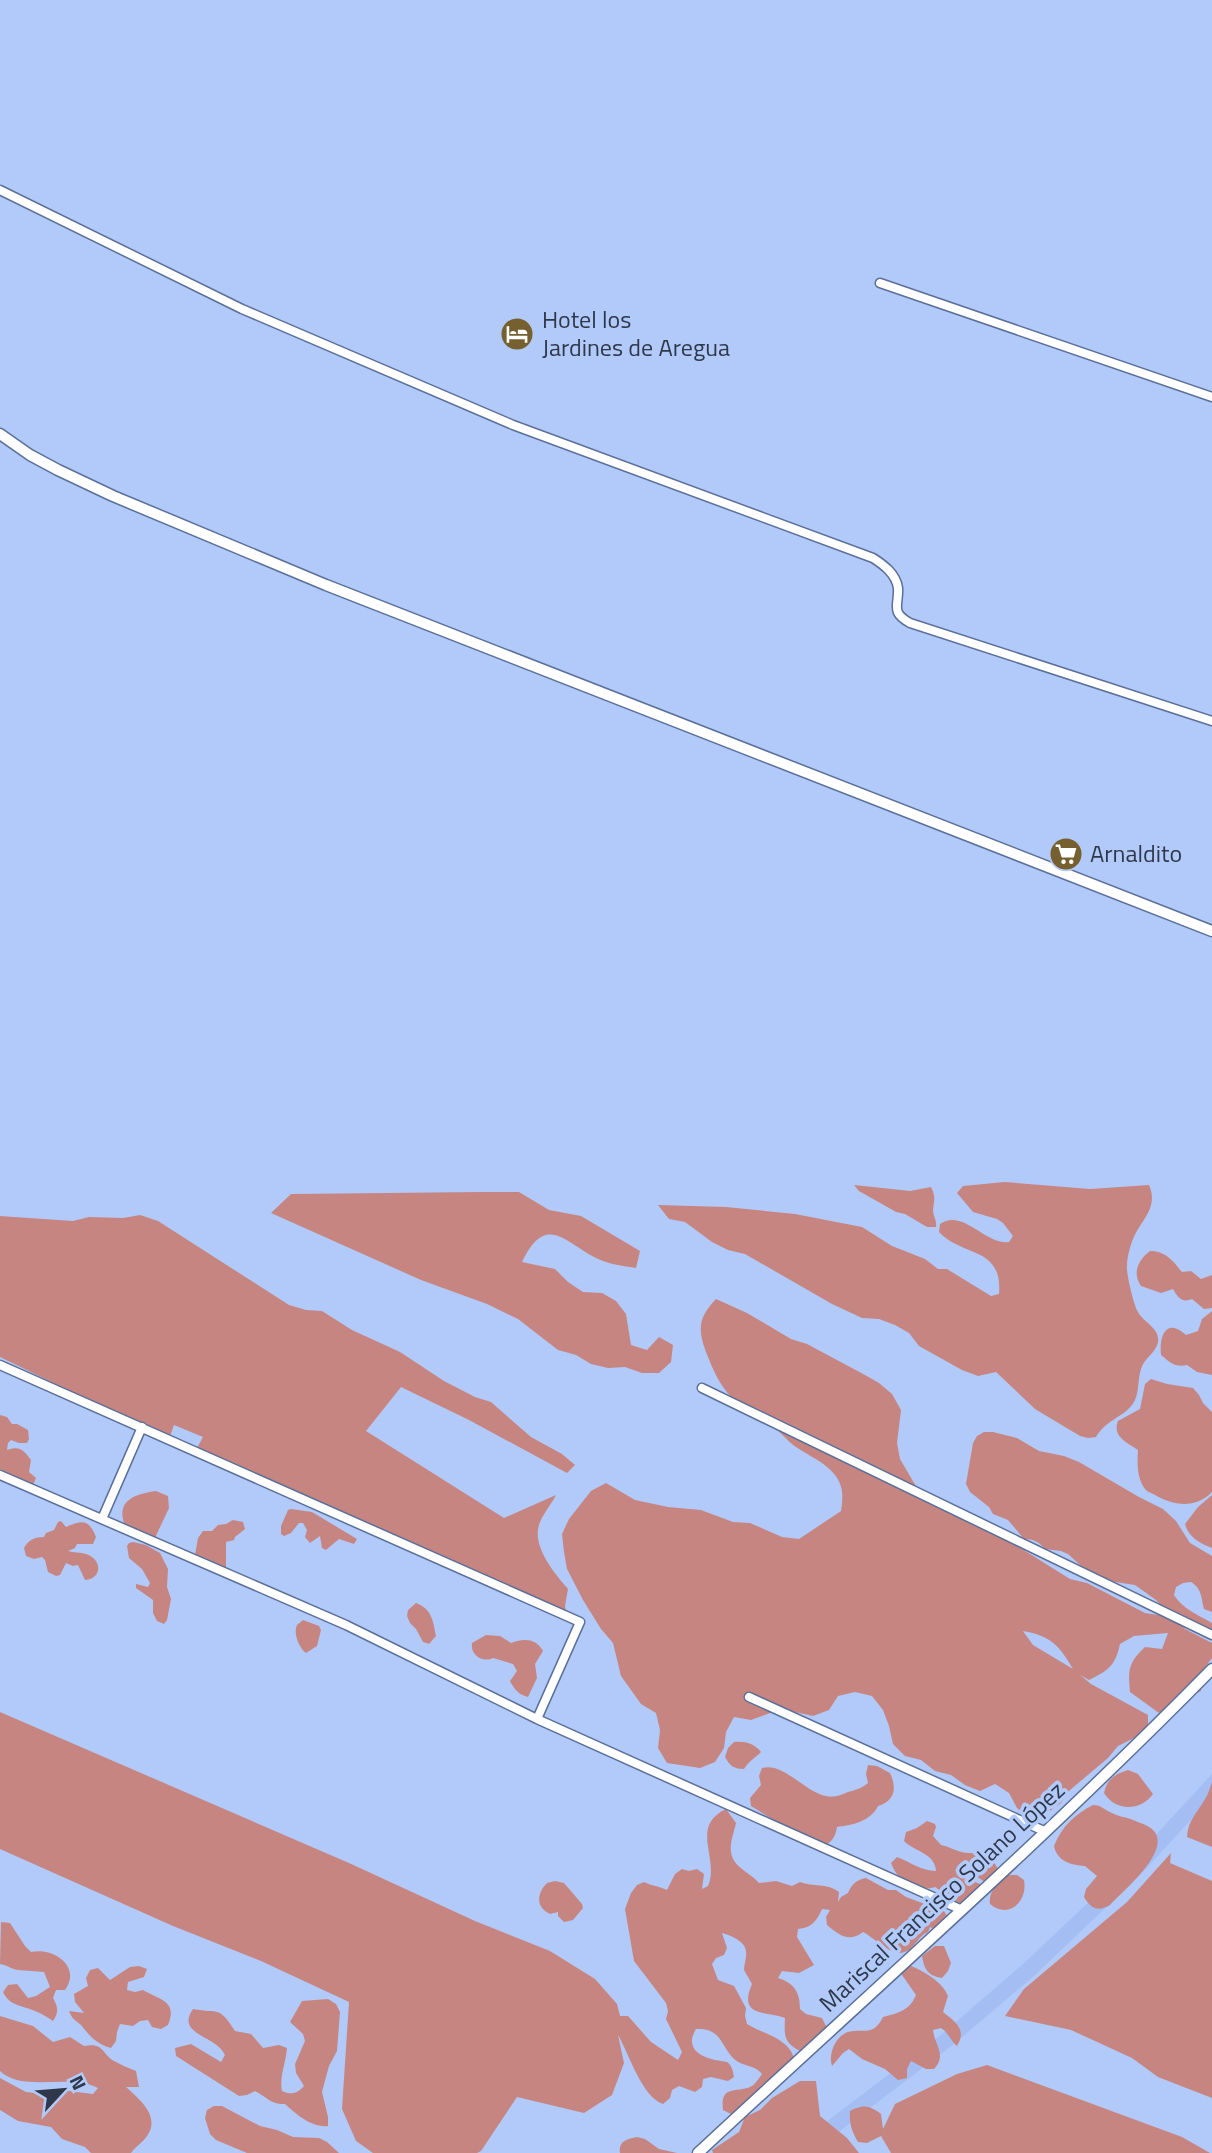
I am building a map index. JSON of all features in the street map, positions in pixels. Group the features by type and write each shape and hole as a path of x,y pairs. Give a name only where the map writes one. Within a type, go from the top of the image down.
{"street":[{"path":"0,190 242,309 513,425 873,558 887,568 896,581 896,610 899,616 910,623 1212,721"},
{"path":"880,283 1212,397"},
{"path":"0,434 58,470 113,496 326,585 1212,931"},
{"path":"0,1365 580,1622 537,1719"},
{"path":"702,1388 1212,1636"},
{"path":"102,1519 142,1427"},
{"path":"0,1475 346,1625 537,1719 962,1910"},
{"name":"Mariscal Francisco Solano López","path":"698,2153 962,1910 1212,1669"},
{"path":"749,1697 1044,1831"}],"shaded area":[{"path":"1005,1182 1090,1189 1149,1185 1152,1193 1148,1214 1133,1239 1127,1270 1136,1309 1157,1333 1158,1342 1143,1365 1132,1405 1105,1426 1096,1437 1080,1436 1035,1409 996,1372 978,1376 962,1370 919,1346 909,1333 895,1325 879,1319 862,1318 832,1304 745,1254 712,1242 685,1222 669,1219 658,1205 726,1207 795,1214 862,1227 892,1246 925,1259 938,1269 947,1269 991,1296 999,1294 999,1279 995,1268 979,1254 948,1240 939,1232 940,1224 957,1220 991,1238 1009,1242 1013,1236 1003,1223 973,1212 957,1193 963,1186"},
{"path":"854,1185 910,1191 931,1187 936,1227 927,1227 905,1214 896,1212 859,1191"},
{"path":"519,1192 549,1210 581,1216 640,1251 636,1268 619,1265 603,1261 559,1236 550,1235 541,1237 522,1262 555,1269 583,1292 602,1293 616,1301 626,1314 631,1345 647,1350 659,1337 673,1345 671,1362 659,1373 642,1373 625,1367 608,1368 591,1364 576,1355 558,1350 518,1319 487,1304 421,1280 271,1213 291,1194"},
{"path":"140,1215 158,1221 289,1305 322,1311 352,1330 400,1352 444,1381 491,1402 531,1437 562,1454 575,1465 567,1473 401,1387 366,1431 504,1518 556,1495 540,1521 538,1533 546,1560 568,1589 565,1606 567,1617 197,1448 203,1437 174,1425 169,1439 0,1357 0,1216 73,1221 89,1217 123,1218"},
{"path":"1150,1251 1165,1255 1182,1272 1191,1271 1201,1279 1212,1275 1212,1308 1204,1309 1192,1299 1181,1299 1173,1289 1161,1293 1141,1286 1137,1276 1138,1267 1142,1258"},
{"path":"716,1299 747,1313 791,1339 807,1344 865,1375 892,1394 901,1410 897,1443 900,1459 917,1488 928,1498 958,1513 975,1516 987,1527 1070,1579 1087,1583 1145,1613 1171,1617 1156,1600 1135,1585 1109,1581 1080,1565 1068,1554 1045,1549 1036,1541 1024,1539 1008,1520 993,1514 989,1507 970,1492 966,1484 973,1443 977,1436 984,1432 1017,1438 1039,1451 1079,1462 1163,1509 1176,1521 1190,1543 1212,1556 1212,1612 1204,1609 1199,1590 1191,1582 1176,1587 1174,1595 1186,1608 1212,1623 1212,1634 1175,1618 1185,1629 1212,1643 1212,1658 1200,1674 1201,1691 1159,1713 1130,1692 1129,1672 1132,1662 1145,1647 1162,1649 1168,1633 1134,1636 1120,1644 1116,1658 1106,1670 1089,1680 1080,1675 1091,1684 1148,1715 1148,1731 1118,1746 1070,1790 1061,1803 1032,1819 1017,1808 1009,1793 995,1784 980,1791 951,1775 935,1771 921,1760 905,1756 893,1744 883,1710 872,1696 855,1692 838,1696 829,1710 813,1716 781,1709 751,1720 734,1717 726,1732 724,1748 715,1762 700,1768 667,1763 658,1748 660,1730 656,1713 641,1704 621,1676 613,1643 601,1629 567,1569 562,1534 569,1519 591,1491 606,1483 635,1500 701,1510 733,1522 750,1523 782,1537 799,1539 841,1511 842,1501 840,1484 831,1470 734,1400 719,1381 701,1336 701,1323","holes":["1023,1631 1053,1643 1073,1669 1033,1645"]},
{"path":"1212,1311 1212,1375 1197,1372 1187,1365 1176,1365 1161,1355 1161,1341 1165,1331 1173,1328 1186,1335 1198,1331 1202,1319"},
{"path":"1151,1379 1193,1388 1212,1412 1212,1492 1199,1501 1177,1503 1162,1499 1146,1490 1139,1475 1138,1450 1121,1438 1117,1431 1118,1421 1140,1409 1145,1384"},
{"path":"0,1415 7,1417 12,1424 28,1430 27,1443 11,1440 7,1450 15,1448 26,1453 31,1460 29,1472 36,1478 33,1485 0,1469"},
{"path":"156,1491 168,1496 169,1508 154,1540 127,1530 122,1513 124,1506 133,1497"},
{"path":"1212,1495 1212,1548 1192,1536 1185,1524"},
{"path":"291,1509 312,1512 357,1539 354,1544 339,1539 326,1550 322,1548 320,1536 310,1543 305,1537 307,1530 303,1523 299,1523 291,1533 284,1536 281,1534 281,1526"},
{"path":"233,1520 243,1522 245,1529 234,1540 226,1542 226,1570 195,1555 198,1538 203,1531 212,1531 218,1525"},
{"path":"61,1521 66,1527 84,1523 91,1527 96,1537 93,1544 77,1544 68,1551 86,1554 95,1560 98,1568 91,1579 85,1580 78,1565 66,1563 60,1575 56,1576 48,1572 42,1557 34,1559 26,1556 24,1548 28,1543 35,1538 44,1537"},
{"path":"133,1542 146,1545 160,1553 168,1569 167,1587 171,1599 164,1624 157,1621 153,1613 153,1600 136,1588 136,1584 148,1587 150,1583 142,1569 129,1558 127,1546"},
{"path":"416,1603 429,1612 433,1621 436,1636 429,1644 423,1642 407,1616 408,1610"},
{"path":"303,1620 319,1626 321,1630 317,1646 306,1653 296,1636 297,1625"},
{"path":"486,1635 500,1636 511,1643 529,1640 543,1651 535,1664 537,1678 528,1697 517,1691 510,1681 517,1671 513,1664 493,1658 481,1659 475,1654 472,1643"},
{"path":"0,1712 349,1863 475,1921 550,1951 595,1979 617,2004 620,2016 628,2016 651,2042 678,2060 682,2052 666,2019 666,2003 634,1961 625,1909 637,1885 644,1882 667,1890 675,1874 682,1869 697,1869 704,1874 702,1889 708,1886 711,1875 707,1834 709,1825 715,1816 726,1809 736,1823 731,1842 733,1858 736,1864 759,1883 776,1881 792,1886 800,1882 830,1887 839,1892 838,1902 855,1883 866,1878 888,1890 896,1890 906,1897 944,1911 949,1919 937,1930 930,1927 910,1949 902,1953 890,1950 863,1932 853,1937 840,1935 827,1925 826,1917 830,1910 822,1909 813,1923 798,1929 797,1937 814,1965 799,1973 782,1971 778,1978 795,1989 800,2009 806,2014 822,2018 826,2026 825,2034 802,2052 786,2039 785,2018 751,2008 748,1995 752,1984 744,1970 745,1947 737,1939 722,1933 727,1948 724,1955 716,1958 712,1964 718,1980 734,1986 746,2008 747,2024 782,2042 792,2052 794,2063 782,2083 739,2113 731,2114 723,2110 726,2093 752,2086 762,2074 733,2058 715,2034 696,2029 693,2046 703,2056 727,2062 734,2077 728,2081 711,2077 703,2079 702,2087 695,2092 679,2086 672,2090 670,2098 663,2104 655,2100 642,2084 618,2035 624,2063 612,2095 584,2113 517,2097 477,2153 373,2153 356,2141 342,2109 349,2002 261,1961 173,1926 0,1849"},
{"path":"734,1742 749,1743 761,1752 744,1769 733,1766 725,1757"},
{"path":"868,1765 877,1766 890,1773 894,1789 891,1797 866,1819 837,1827 830,1842 816,1849 751,1806 750,1798 761,1785 759,1776 762,1768 778,1769 810,1789 832,1797 856,1790 868,1783"},
{"path":"1128,1770 1138,1774 1153,1794 1141,1804 1128,1807 1114,1803 1104,1793 1112,1778"},
{"path":"1212,1774 1212,1797 1141,1874 1034,1976 954,2044 811,2153 785,2153 942,2034 1023,1964 1129,1864"},
{"path":"1212,1782 1212,1847 1187,1837 1191,1821"},
{"path":"1093,1805 1146,1825 1153,1830 1157,1838 1157,1848 1144,1870 1110,1905 1098,1909 1092,1907 1084,1897 1086,1889 1097,1876 1085,1866 1061,1859 1054,1846 1070,1821"},
{"path":"927,1821 935,1824 933,1836 941,1845 972,1853 981,1859 992,1859 998,1869 997,1878 986,1883 979,1878 973,1881 982,1887 962,1908 952,1905 953,1893 945,1894 935,1887 926,1888 904,1880 891,1863 897,1857 921,1868 936,1871 928,1856 904,1841 906,1832"},
{"path":"1171,1853 1170,1863 1212,1881 1212,2098 1158,2077 1132,2058 1071,2030 1005,2016 1024,1989 1127,1902"},
{"path":"1009,1875 1017,1875 1024,1880 1023,1895 1016,1906 1004,1910 990,1904 991,1895 998,1884"},
{"path":"555,1881 564,1883 582,1904 583,1908 573,1920 564,1922 558,1912 550,1914 540,1904 544,1887"},
{"path":"1,1922 10,1923 31,1952 56,1955 68,1966 69,1981 65,1990 56,1990 53,1998 57,2010 53,2021 13,2003 3,1992 8,1985 17,1984 28,1998 50,1987 44,1972 18,1970 0,1964"},
{"path":"935,1946 944,1946 951,1963 942,1978 930,1974 923,1961 922,1956"},
{"path":"909,1965 932,1977 948,1996 943,2012 959,2027 961,2035 957,2046 941,2028 933,2030 940,2055 938,2064 934,2069 926,2069 911,2061 907,2078 898,2080 885,2069 862,2059 849,2049 832,2066 831,2057 839,2037 848,2032 872,2029 883,2017 910,2005 916,1995 902,1975 900,1967"},
{"path":"130,1967 147,1969 144,1977 128,1982 127,1990 143,1990 166,2002 171,2011 168,2025 161,2029 152,2027 148,2020 133,2026 120,2024 116,2041 111,2048 101,2044 71,2016 69,2011 84,2013 75,2002 74,1994 88,1986 86,1978 90,1970 98,1968 110,1980"},
{"path":"328,1999 336,2004 340,2012 337,2051 329,2066 322,2092 328,2126 310,2123 285,2104 273,2102 255,2091 239,2096 176,2056 175,2048 191,2044 221,2062 225,2055 220,2048 193,2030 189,2024 193,2009 218,2012 235,2031 251,2034 263,2048 279,2045 287,2048 282,2091 296,2092 304,2086 296,2073 295,2064 305,2041 303,2034 290,2022 302,2001"},
{"path":"0,2016 33,2026 53,2042 70,2037 84,2046 99,2047 114,2061 136,2071 139,2087 126,2087 147,2108 151,2129 131,2153 91,2153 85,2147 62,2139 51,2127 18,2121 0,2110 0,2078 26,2092 35,2093 69,2091 93,2094 98,2088 73,2082 21,2081 0,2071"},
{"path":"987,2065 1182,2137 1210,2153 891,2153 881,2136 867,2143 858,2142 854,2135 850,2111 862,2106 873,2109 881,2114 883,2129 895,2104 957,2074"},
{"path":"800,2081 816,2081 820,2116 847,2138 859,2153 713,2153 712,2150 739,2132 745,2117 760,2110 772,2098"},
{"path":"222,2106 260,2126 293,2137 319,2138 339,2153 247,2153 216,2140 210,2134 205,2118 207,2110"},
{"path":"637,2137 659,2149 677,2153 620,2153 622,2143"}],"place":[{"name":"Hotel los Jardines de Aregua","path":"517,334"},
{"name":"Arnaldito","path":"1066,854"}]}
